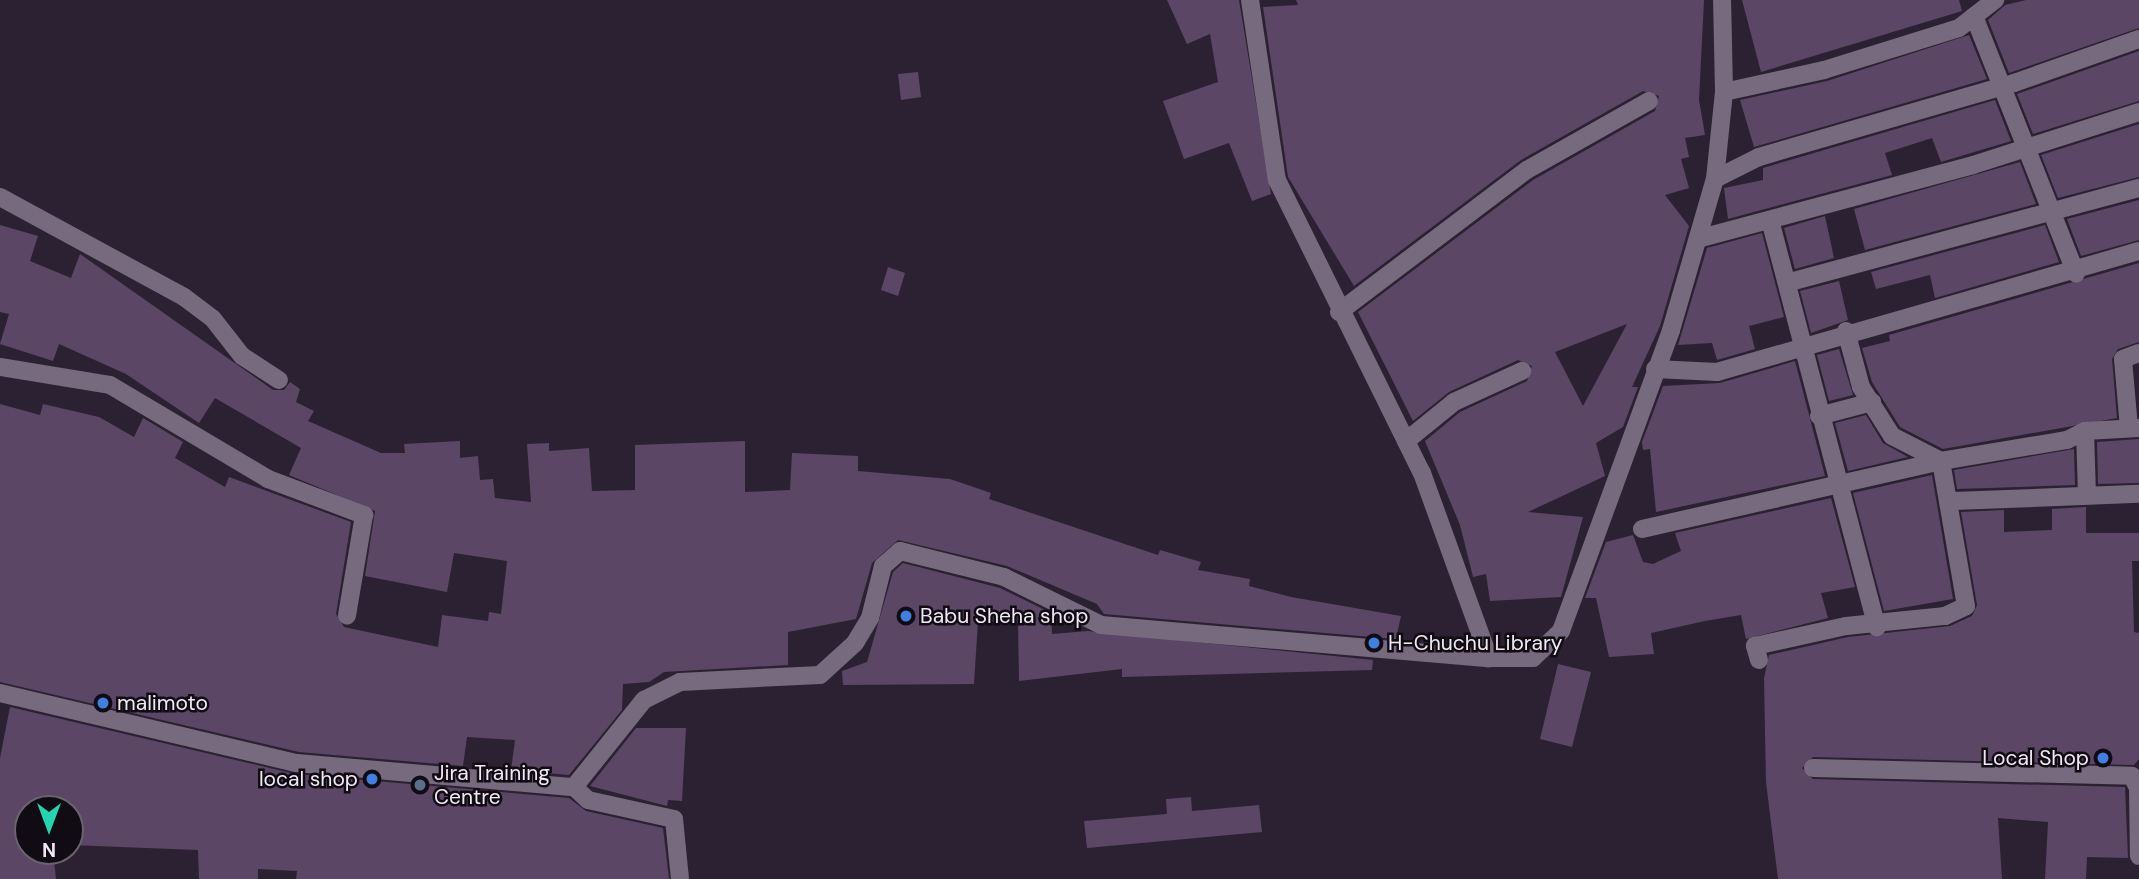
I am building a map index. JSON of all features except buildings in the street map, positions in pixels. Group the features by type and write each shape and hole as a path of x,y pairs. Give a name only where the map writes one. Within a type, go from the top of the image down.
{"street":[{"path":"1250,0 1277,180 1339,312 1406,441 1469,594 1489,658"},
{"path":"574,787 644,700 680,682 820,675 855,643 870,618 883,566 901,551 1004,577 1101,625 1489,658 1534,658 1561,631 1701,238 1715,179 1724,92 1722,0"},
{"path":"1724,92 1824,70 1959,28 1995,0"},
{"path":"1974,16 2076,274"},
{"path":"1715,179 1759,157 2139,39"},
{"path":"1339,312 1527,170 1649,101"},
{"path":"1701,238 2025,148 2139,112"},
{"path":"1790,282 2054,214 2139,188"},
{"path":"0,197 184,297 213,319 242,356 279,380"},
{"path":"1770,220 1790,282 1799,346 1841,485 1877,627"},
{"path":"1656,369 1717,372 1846,331 2076,274 2139,251"},
{"path":"1759,660 1755,646 1846,626 1877,627 1966,606 1953,501 1941,461 1892,436 1861,387 1846,331"},
{"path":"1642,529 1941,461 2067,440 2085,431 2134,428 2123,359 2139,353"},
{"path":"0,367 110,385 268,479 364,515 347,616"},
{"path":"1406,441 1454,402 1522,371"},
{"path":"1819,416 1872,402"},
{"path":"2085,431 2087,495"},
{"path":"1953,501 2139,494"},
{"path":"0,693 298,764 574,787 597,803 674,818 680,879"},
{"path":"1812,768 2135,774 2138,788 2139,856"}],"place":[{"name":"Babu Sheha shop","path":"906,616"},
{"name":"H-Chuchu Library","path":"1374,643"},
{"name":"malimoto","path":"103,703"},
{"name":"Local Shop","path":"2103,758"},
{"name":"local shop","path":"372,779"},
{"name":"Jira Training Centre","path":"420,785"}]}
